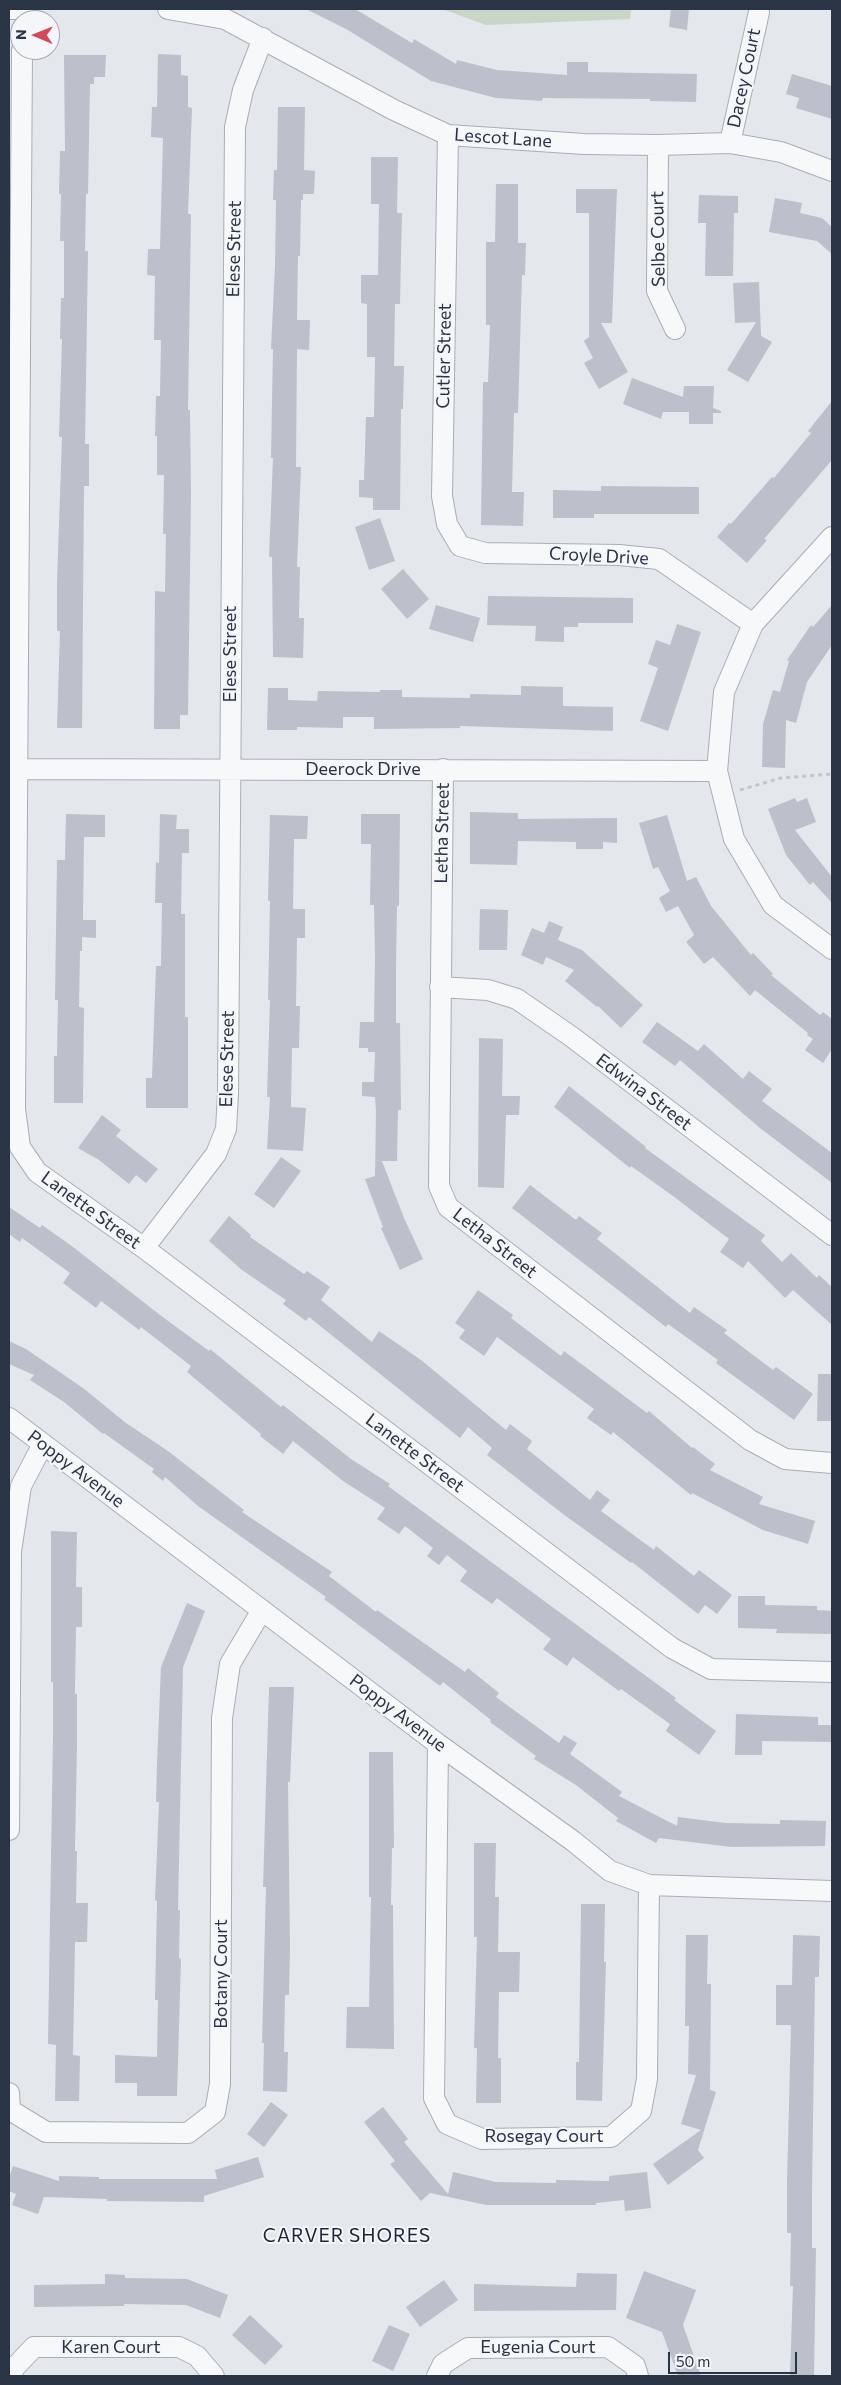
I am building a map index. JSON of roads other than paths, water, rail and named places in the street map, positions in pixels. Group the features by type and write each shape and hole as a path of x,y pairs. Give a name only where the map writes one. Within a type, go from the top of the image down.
{"street":[{"path":"9,9 27,9"},
{"name":"Lescot Lane","path":"168,9 225,19 394,110 448,135 584,144 658,146 730,143 781,152 832,171"},
{"name":"Dacey Court","path":"730,143 759,12"},
{"name":"Elese Street","path":"144,1248 216,1154 226,1129 228,1094 235,128 243,90 263,38"},
{"name":"Lanette Street","path":"22,60 13,769 15,1109 20,1147 36,1172 144,1248 672,1648 712,1669 832,1672"},
{"name":"Cutler Street","path":"448,135 442,496 447,524 460,546 485,553"},
{"name":"Selbe Court","path":"658,146 657,291 675,329"},
{"path":"832,537 753,624 724,692 717,772 734,839 774,905 832,949"},
{"name":"Croyle Drive","path":"485,553 619,555 659,559 753,624"},
{"name":"Deerock Drive","path":"13,769 229,768 717,772"},
{"name":"Letha Street","path":"443,769 439,1186 448,1207 750,1440 785,1459 832,1463"},
{"name":"Edwina Street","path":"440,987 488,990 517,999 580,1043 832,1235"},
{"name":"Poppy Avenue","path":"9,1418 438,1744 573,1841 610,1870 649,1885 832,1891"},
{"path":"9,1830 11,1551 21,1486 43,1444"},
{"name":"Botany Court","path":"9,2093 10,2110 46,2132 188,2133 215,2112 220,2084 222,1718 230,1664 262,1610"},
{"name":"Rosegay Court","path":"438,1744 434,2098 447,2124 482,2139 611,2137 641,2111 647,2079 649,1885"},
{"name":"Karen Court","path":"12,2376 14,2368 34,2346 179,2347 198,2356 214,2376"},
{"name":"Eugenia Court","path":"437,2376 443,2364 468,2348 589,2347 608,2347 635,2366 638,2376"}],"district":[{"name":"CARVER SHORES","path":"347,2236"}]}
